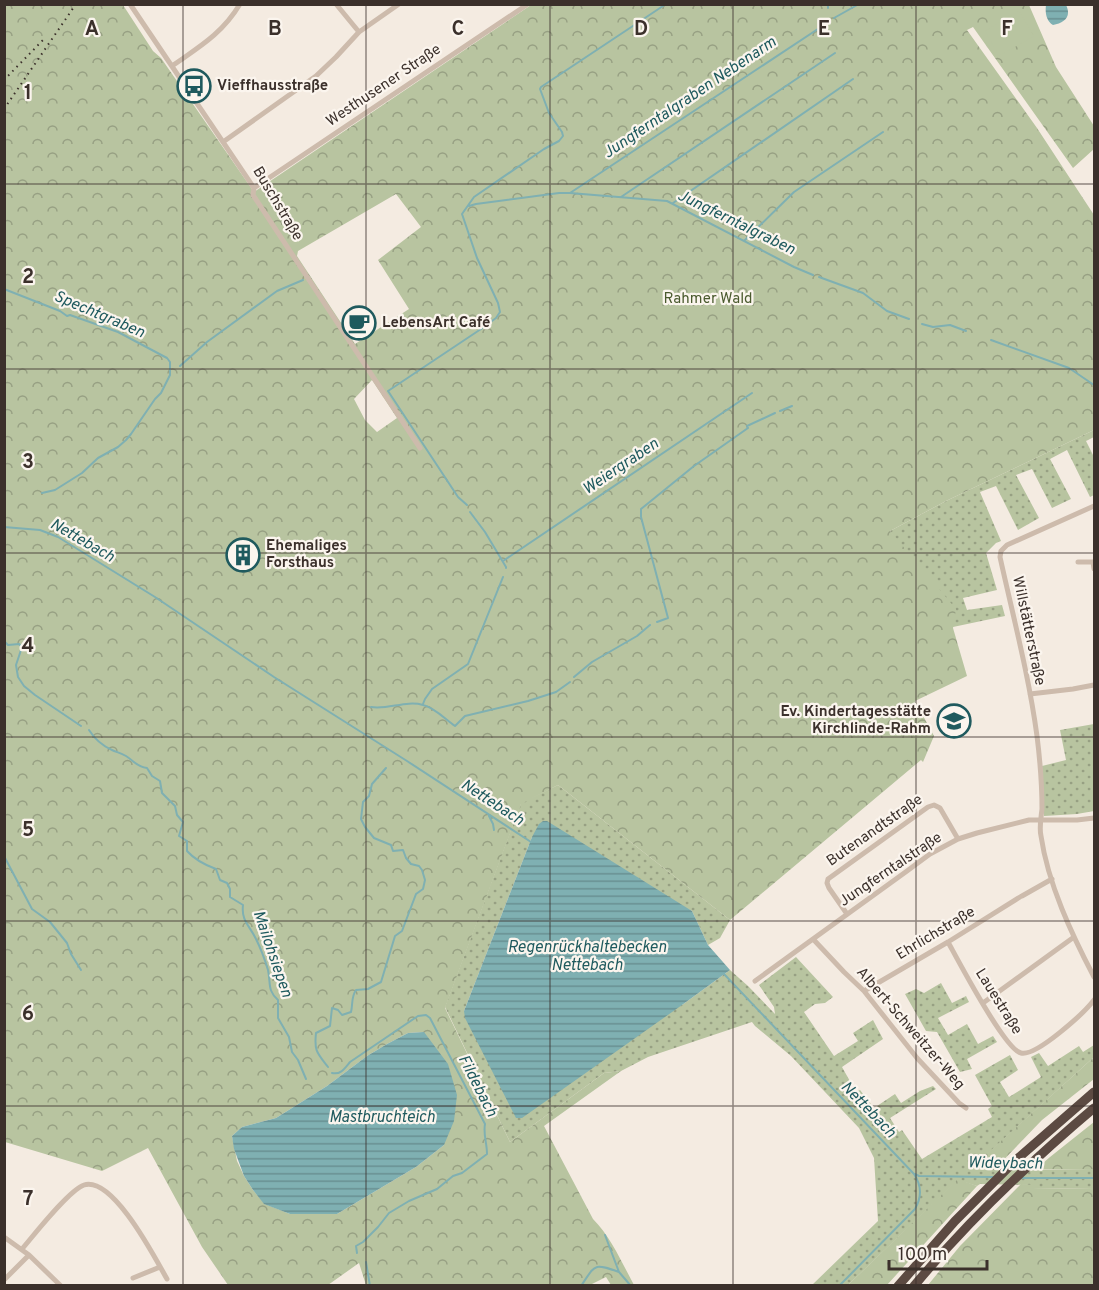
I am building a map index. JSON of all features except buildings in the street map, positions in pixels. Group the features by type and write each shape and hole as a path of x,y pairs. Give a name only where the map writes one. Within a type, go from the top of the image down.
{"highway":[{"path":"898,1286 929,1250 1017,1159 1095,1092"},
{"path":"914,1286 1000,1194 1037,1158 1095,1108"}],"street":[{"name":"Buschstraße","path":"130,4 254,188 253,195 420,448"},
{"path":"172,66 215,36 240,4"},
{"path":"336,4 359,33"},
{"path":"223,142 316,76 359,33 399,4"},
{"name":"Westhusener Straße","path":"254,188 528,4"},
{"name":"Willstätterstraße","path":"1041,820 1037,737 1030,694 1000,557 1001,551 1007,545 1095,506"},
{"path":"1078,562 1093,562 1095,569"},
{"path":"1030,694 1095,684"},
{"name":"Butenandtstraße","path":"847,914 829,888 828,879 928,807 934,804 940,808 958,839"},
{"name":"Jungferntalstraße","path":"755,981 930,854 958,839 1029,820 1095,818"},
{"path":"1041,820 1040,834 1052,879 1074,937 1095,977"},
{"name":"Ehrlichstraße","path":"864,991 1052,879"},
{"path":"982,1003 1074,937"},
{"name":"Albert-Schweitzer-Weg","path":"813,939 864,991 916,1056 966,1108"},
{"name":"Lauestraße","path":"948,942 982,1003 1016,1051 1030,1053 1059,1034 1095,1000"},
{"path":"22,1249 65,1199 84,1185 94,1185 118,1202 167,1279"},
{"path":"4,1236 29,1255 61,1286"},
{"path":"4,1280 29,1255"},
{"path":"133,1278 160,1267"}],"green space":[{"name":"Rahmer Wald","path":"4,5 123,5 153,51 161,58 254,192 531,5 1029,5 1056,67 1094,126 1094,149 1073,168 973,27 967,30 1037,128 1094,215 1094,430 946,501 890,531 956,609 953,628 967,676 915,701 934,736 923,762 921,760 730,920 558,785 521,804 445,1008 510,1142 604,1073 621,1071 544,1126 593,1219 611,1242 634,1285 611,1285 606,1277 588,1286 366,1285 359,1263 328,1285 228,1285 202,1247 148,1148 102,1171 5,1142","holes":["396,194 421,227 378,260 409,309 355,344 297,256 298,251","372,380 397,418 377,432 365,420 354,399","424,1032 444,1145 416,1167 337,1214 290,1214 265,1204 244,1176 237,1161 232,1136 242,1127 276,1118 327,1086 367,1056 408,1033"]},
{"path":"1019,11 1034,36 999,56 985,31"},
{"path":"1094,430 1094,437 1086,441 1094,457 1094,495 1090,497 1067,450 1050,459 1071,499 1052,508 1032,469 1016,475 1039,518 1018,530 996,486 980,492 1001,541 986,553 997,590 963,598 967,610 1002,605 1005,616 953,627 890,531 946,501"},
{"path":"1094,724 1094,811 1044,816 1042,766 1066,760 1060,730"},
{"path":"558,785 730,920 720,938 708,945 692,911 532,837 464,1011 682,1005 730,970 775,1014 774,1007 759,985 796,957 833,997 825,1003 815,1004 804,1012 834,1056 858,1041 853,1033 873,1020 883,1039 842,1067 856,1092 860,1090 874,1108 895,1094 901,1103 920,1091 933,1086 936,1089 890,1118 899,1132 902,1130 922,1159 992,1117 988,1109 992,1106 975,1075 1010,1055 1018,1070 1000,1082 1009,1097 1041,1077 1031,1057 1039,1053 1048,1066 1079,1046 1083,1052 1094,1045 1094,1057 971,1169 1094,1169 1094,1188 1033,1189 1033,1185 980,1184 977,1186 958,1180 848,1285 812,1285 878,1221 874,1158 859,1128 791,1056 752,1022 648,1057 621,1071 604,1073 510,1142 445,1007 521,803"},
{"path":"941,983 952,1003 966,996 969,1002 938,1018 948,1035 967,1024 978,1044 993,1036 997,1042 967,1059 972,1069 960,1072 937,1032 926,1031 905,994 916,989 924,993"},
{"path":"1094,1057 1094,1079 1042,1120 994,1170 970,1169"},
{"path":"1094,1122 1094,1169 1036,1169 1050,1157"},
{"path":"958,1179 977,1186 887,1285 848,1285"},
{"path":"1021,1184 1033,1185 1033,1189 1094,1188 1094,1285 928,1285 960,1246"}],"water":[{"path":"1046,5 1066,5 1068,13 1066,19 1053,25 1046,16"},
{"name":"Regenrückhaltebecken Nettebach","path":"543,821 547,821 692,911 708,945 730,970 522,1118 516,1118 465,1018 464,1011 532,837"},
{"name":"Mastbruchteich","path":"424,1032 448,1064 457,1095 454,1121 444,1145 416,1167 337,1214 290,1214 264,1204 244,1176 234,1149 232,1136 242,1127 276,1118 387,1044 408,1033"}],"waterway":[{"path":"467,505 458,497 388,391 481,329 496,318 500,312 477,258 462,214 474,197 559,141 563,136 549,113 541,87 666,4"},
{"name":"Jungferntalgraben Nebenarm","path":"834,18 859,4"},
{"name":"Jungferntalgraben Nebenarm","path":"570,193 830,21"},
{"name":"Jungferntalgraben Nebenarm","path":"621,197 835,53"},
{"name":"Jungferntalgraben Nebenarm","path":"673,203 853,79"},
{"name":"Jungferntalgraben Nebenarm","path":"744,241 794,192 883,132"},
{"name":"Jungferntalgraben","path":"469,206 559,193 667,201 813,275"},
{"name":"Jungferntalgraben","path":"819,277 863,293 887,311 909,319"},
{"path":"180,366 207,342 277,291 303,280"},
{"name":"Spechtgraben","path":"4,289 60,311 67,316 70,315 118,332 167,358 170,362 170,375 161,393 126,440 98,458 82,473 55,490 42,493"},
{"name":"Jungferntalgraben","path":"922,324 933,327 950,325 966,331"},
{"name":"Jungferntalgraben","path":"991,340 1069,368 1094,385"},
{"name":"Weiergraben","path":"503,561 752,393"},
{"path":"780,411 792,406"},
{"path":"657,622 668,618 641,517 641,509 694,466 748,428 747,426 775,413"},
{"path":"470,512 485,532 506,568"},
{"name":"Nettebach","path":"4,527 40,530 58,537 155,597 274,677 531,842"},
{"path":"423,704 432,689 468,664 503,577"},
{"path":"574,677 592,662 637,636 650,625"},
{"name":"Mailohsiepen","path":"4,641 8,645 19,644 22,647 16,665 18,677 24,686 81,726"},
{"path":"371,707 423,705 436,711 455,726 465,716 556,692 570,682"},
{"name":"Mailohsiepen","path":"89,730 102,744 147,768 152,776 160,781 162,793 175,806 177,815 183,822 179,836 187,841 187,851 200,862 216,869 220,880 227,883 230,897 243,905 245,919 254,934 268,970 271,990 278,1000 278,1018 289,1037 292,1052 306,1079"},
{"name":"Fildebach","path":"328,1067 317,1052 316,1033 330,1026 332,1008 338,1010 342,1015 351,1012 356,990 368,989 381,982 395,936 402,931 416,894 423,889 425,880 422,870 419,866 411,864 403,850 393,851 391,845 374,838 361,819 363,802 369,796 372,784 386,768"},
{"path":"489,816 494,830"},
{"path":"4,856 32,909 50,922 67,943 81,970"},
{"name":"Nettebach","path":"724,974 914,1174 919,1183 920,1196 915,1209 839,1286"},
{"name":"Fildebach","path":"332,1073 340,1072 350,1062 418,1016 426,1015 430,1018 485,1124 487,1154 437,1189 389,1213 378,1227 356,1246 357,1253"},
{"name":"Wideybach","path":"915,1174 919,1176 993,1177"},
{"name":"Wideybach","path":"1019,1178 1094,1178"},
{"path":"605,1235 619,1272 631,1286"},
{"name":"Fildebach","path":"366,1262 370,1286"},
{"path":"581,1286 596,1267 619,1272"}],"railway":[{"path":"4,109 76,4"},
{"path":"4,80 44,39"}],"place":[{"name":"Vieffhausstraße","path":"194,86"},
{"name":"LebensArt Café","path":"359,323"},
{"name":"Ehemaliges Forsthaus","path":"243,555"},
{"name":"Ev. Kindertagesstätte Kirchlinde-Rahm","path":"954,721"}]}
